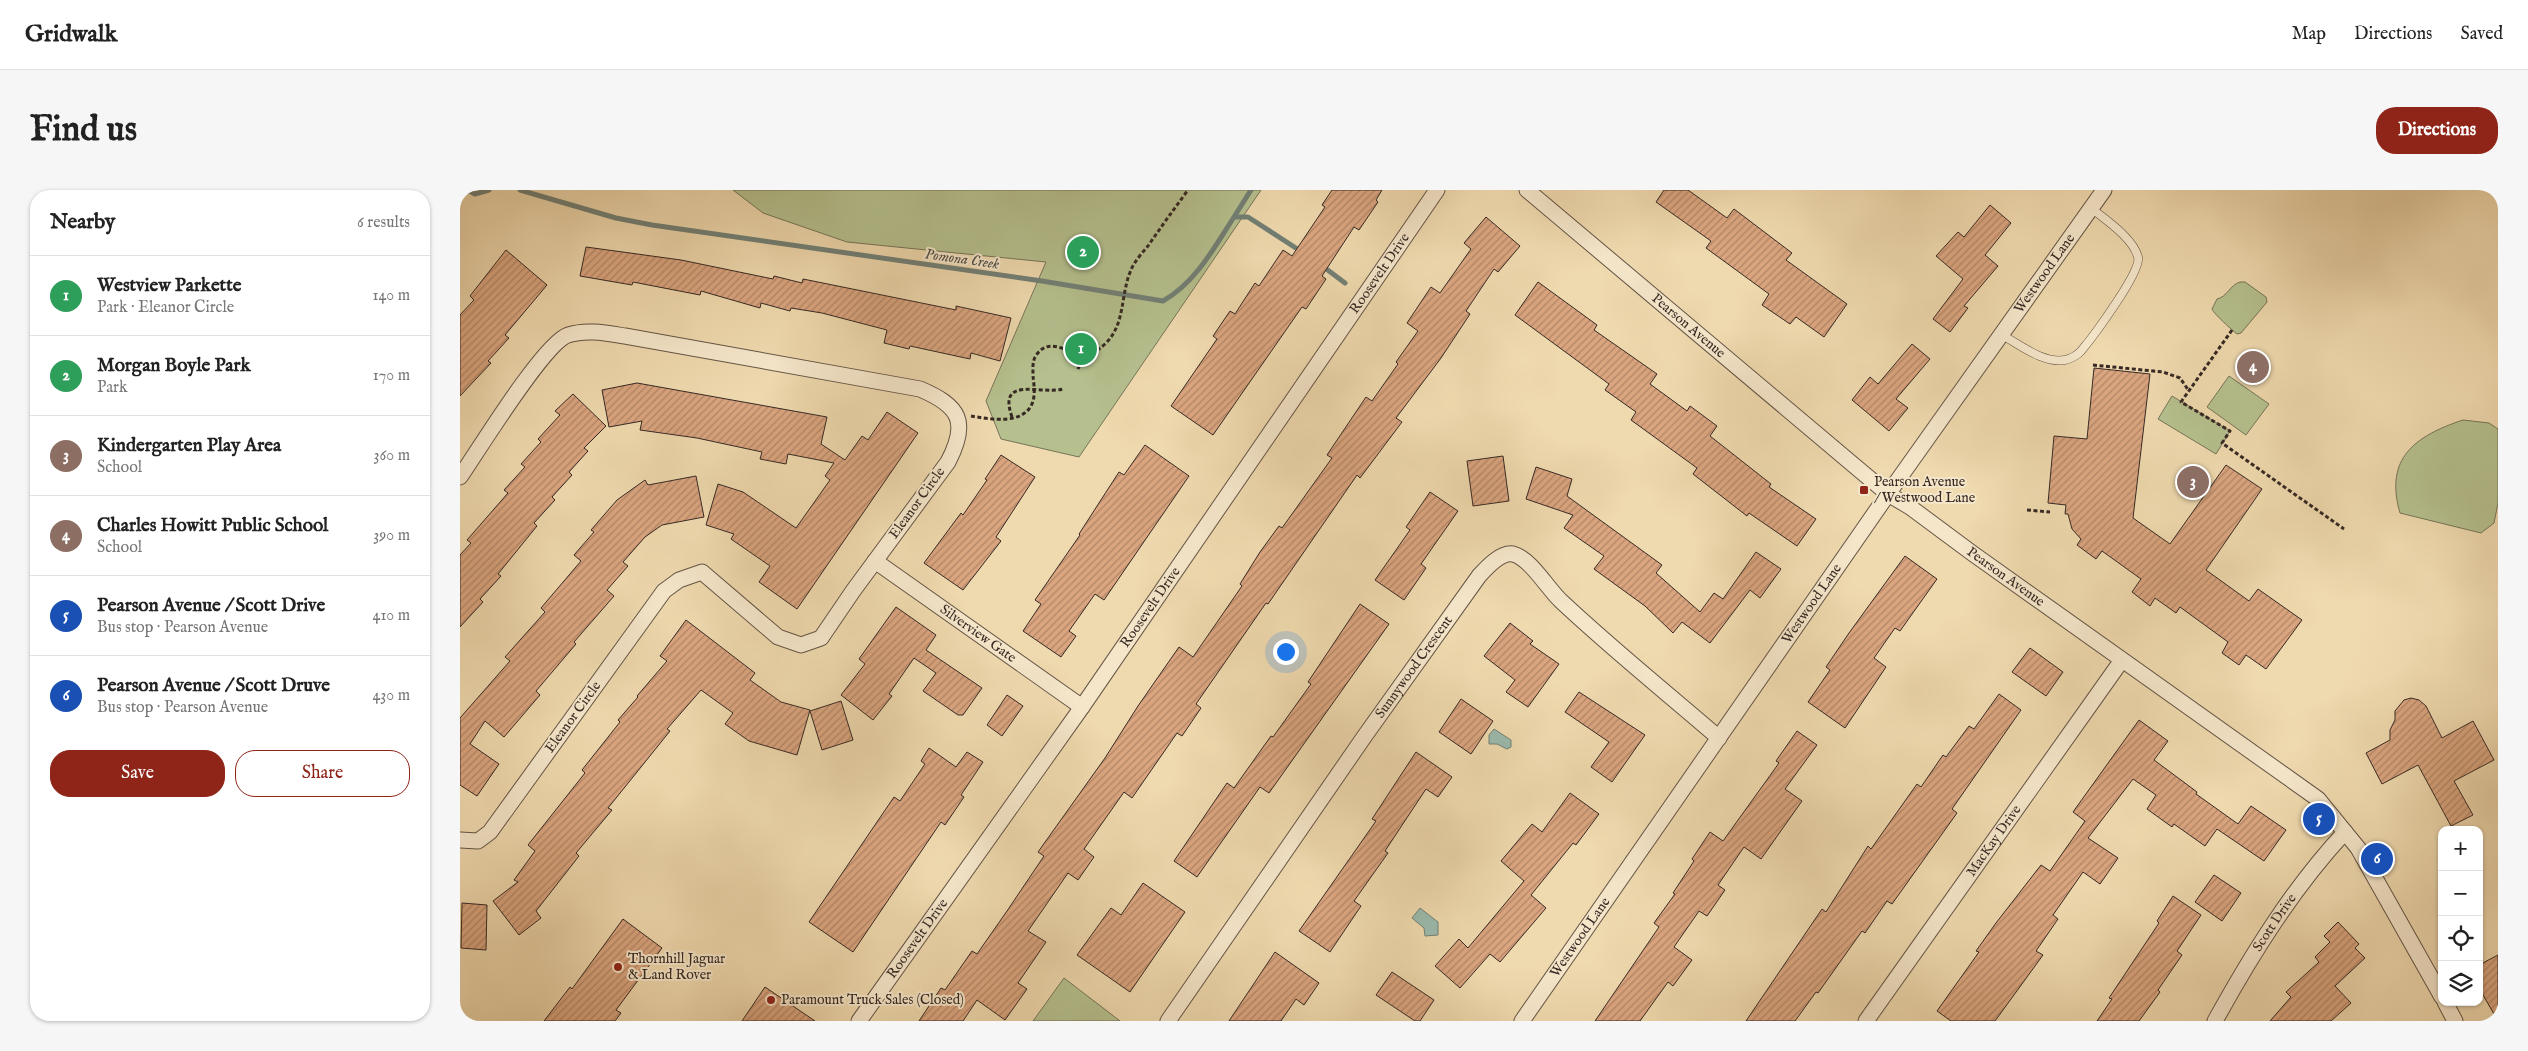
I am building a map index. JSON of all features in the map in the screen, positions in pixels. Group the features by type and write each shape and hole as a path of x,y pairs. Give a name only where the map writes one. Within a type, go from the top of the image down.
{"street":[{"name":"Roosevelt Drive","path":"859,1021 1082,707 1437,190"},
{"name":"Pearson Avenue","path":"1526,190 1888,494 1910,507 2318,799 2358,848 2438,989"},
{"name":"Westwood Lane","path":"1522,1021 1888,494 2104,190"},
{"path":"460,477 541,358 566,336 583,332 625,336 920,389 946,401 956,413"},
{"name":"Eleanor Circle","path":"460,840 478,841 490,832 664,592 678,580 702,572 771,632 788,642 800,645 822,638 875,561 948,462 957,445 960,423 956,413"},
{"name":"Sunnywood Crescent","path":"1168,1021 1364,737 1479,576 1492,562 1508,554 1515,554 1527,561 1560,600 1720,738"},
{"name":"Silverview Gate","path":"875,561 1082,707"},
{"name":"MacKay Drive","path":"1866,1021 2122,660"},
{"name":"Scott Drive","path":"2215,1021 2252,954 2325,853 2345,832"},
{"path":"2447,1006 2456,1021"}],"lane":[{"path":"2002,335 2050,360 2065,360 2080,353 2109,313 2135,273 2139,260 2135,249 2091,208"}],"path":[{"path":"956,413 986,419 1024,414 1031,406 1034,391 1033,360 1037,353 1047,347 1060,347 1084,355 1094,354 1106,344 1116,330 1121,316 1125,288 1131,269 1188,190"},
{"path":"2232,330 2181,402 2230,431 2222,443 2344,529"},
{"path":"1078,369 1084,355"},
{"path":"2093,365 2163,372 2180,378 2189,391"},
{"path":"1012,417 1008,402 1011,395 1025,388 1034,391 1063,389"},
{"path":"2027,510 2050,512"}],"green space":[{"path":"733,190 1261,190 1079,457 1001,439 986,401 1046,262 847,242 763,213"},
{"path":"2240,282 2245,282 2266,297 2267,302 2241,333 2237,334 2212,309 2217,299"},
{"path":"2229,376 2269,404 2246,435 2207,407"},
{"path":"2172,396 2230,431 2216,454 2158,419"},
{"path":"2463,420 2489,423 2498,429 2498,503 2494,523 2481,533 2400,513 2396,494 2396,478 2400,464 2408,452 2418,442 2431,434"},
{"path":"1064,978 1120,1021 1033,1021"}],"shaded area":[{"path":"1494,729 1511,740 1511,747 1507,749 1497,744 1489,744 1489,735"},
{"path":"1420,908 1438,922 1438,935 1425,936 1424,928 1412,918"}],"building":[{"path":"1332,190 1382,190 1376,200 1378,202 1359,230 1354,227 1322,276 1326,279 1306,309 1302,307 1213,435 1171,406 1217,339 1213,336 1230,311 1235,314 1255,283 1259,286 1283,250 1292,256 1325,207 1322,205"},
{"path":"1664,190 1688,190 1727,218 1734,209 1792,253 1786,260 1847,304 1824,337 1796,317 1790,324 1762,305 1769,294 1706,248 1711,241 1656,202"},
{"path":"1990,205 2011,223 1985,255 1998,266 1964,306 1968,308 1950,332 1933,319 1963,279 1936,256 1958,232 1964,237"},
{"path":"1486,217 1520,246 1498,272 1494,269 1466,311 1470,314 1441,358 1396,418 1402,422 1360,478 1357,475 1268,604 1266,603 1196,704 1201,708 1182,736 1177,733 1132,798 1124,792 1084,849 1094,857 1078,880 1068,873 1028,931 1046,942 1018,983 1027,989 1005,1020 977,1000 963,1021 919,1021 941,988 945,990 972,951 977,954 1007,911 1044,856 1038,852 1105,758 1179,647 1193,657 1242,586 1240,584 1260,552 1279,526 1282,528 1332,458 1327,455 1366,397 1372,401 1398,364 1396,362 1418,331 1407,323 1431,287 1440,293 1471,249 1464,243"},
{"path":"586,247 681,260 773,279 774,276 802,283 803,279 956,310 956,306 1011,318 1000,361 971,353 970,359 910,346 909,349 884,343 887,330 822,313 791,308 790,311 761,303 760,308 701,291 700,295 633,282 632,285 580,276"},
{"path":"506,250 547,285 505,335 509,338 488,361 491,363 460,396 460,315 474,300 470,296"},
{"path":"1538,282 1597,325 1594,330 1657,374 1650,384 1687,411 1690,406 1717,426 1710,436 1771,484 1769,487 1816,519 1797,546 1749,513 1747,516 1693,474 1697,468 1631,420 1636,412 1605,390 1609,384 1515,315"},
{"path":"1912,344 1930,359 1896,399 1908,408 1889,431 1852,400 1870,377 1878,384"},
{"path":"2094,368 2150,374 2133,518 2170,544 2226,465 2262,489 2206,570 2249,601 2258,589 2302,620 2266,669 2246,655 2239,665 2222,653 2228,642 2180,607 2176,613 2155,598 2150,606 2132,592 2141,579 2102,551 2096,559 2077,545 2081,539 2072,529 2068,514 2065,514 2066,505 2048,503 2054,436 2087,439"},
{"path":"637,383 827,417 821,444 845,460 862,436 868,440 887,412 918,433 797,609 759,582 770,566 731,539 734,534 706,525 718,484 743,492 796,528 830,480 825,476 834,463 788,454 786,464 760,459 762,452 697,438 640,430 642,421 609,427 602,390"},
{"path":"573,394 606,426 584,448 588,451 569,472 572,475 552,497 555,500 534,523 537,526 498,574 501,576 480,599 483,602 460,627 460,555 471,543 467,540 508,493 504,490 525,467 521,464 541,442 538,439 560,415 555,411"},
{"path":"1145,445 1189,476 1104,600 1095,594 1069,631 1076,636 1061,657 1023,631 1041,604 1035,600 1080,535 1119,472 1124,475"},
{"path":"1001,455 1035,477 996,537 1001,541 963,590 924,563 961,513 963,515 987,480 985,479"},
{"path":"1503,456 1509,501 1473,506 1467,461"},
{"path":"1536,467 1572,479 1567,496 1662,565 1656,573 1700,612 1714,593 1723,599 1756,552 1781,569 1760,598 1750,590 1710,643 1682,622 1673,633 1645,606 1594,569 1604,556 1564,528 1573,515 1526,499"},
{"path":"696,476 704,517 662,525 645,537 623,562 628,566 607,590 614,596 574,642 576,644 536,691 540,695 504,737 485,721 470,744 499,764 477,796 460,785 460,718 510,661 505,657 545,612 541,608 581,561 574,555 594,532 591,530 617,500 645,480 648,485"},
{"path":"1430,492 1458,511 1421,564 1426,568 1404,600 1375,580 1410,530 1406,527"},
{"path":"1905,556 1937,579 1900,631 1895,628 1874,658 1886,667 1845,728 1808,702 1830,670 1826,667"},
{"path":"1360,604 1389,624 1269,793 1260,787 1197,877 1174,861 1227,783 1234,788 1271,736 1273,737 1311,684 1308,682"},
{"path":"896,607 936,635 926,650 982,688 963,715 958,715 923,691 936,673 914,658 889,694 892,696 873,720 841,695 865,664 859,659"},
{"path":"686,620 755,673 750,680 781,702 810,710 797,755 749,741 725,724 733,713 701,690 667,729 670,731 608,808 612,810 576,853 579,856 536,911 541,918 519,935 493,901 518,882 514,880 535,851 528,845 585,773 582,770 620,722 618,720 667,661 660,656"},
{"path":"1510,623 1533,641 1530,644 1559,664 1528,707 1506,692 1515,680 1484,656"},
{"path":"2030,648 2063,672 2046,696 2012,672"},
{"path":"1579,692 1645,735 1612,782 1591,767 1609,742 1565,712"},
{"path":"1999,694 2021,710 1952,809 1957,813 1892,904 1887,901 1865,933 1862,931 1818,993 1816,992 1795,1021 1746,1021 1822,909 1826,912 1868,846 1871,849 1917,784 1921,787 1943,755 1946,757 1969,726 1974,729"},
{"path":"1007,695 1023,706 1002,736 987,725"},
{"path":"2411,698 2419,700 2426,706 2442,738 2473,721 2494,760 2454,781 2473,815 2451,826 2418,765 2382,784 2366,753 2390,740 2390,730 2395,720 2395,711 2404,700"},
{"path":"1461,699 1493,721 1471,754 1439,732"},
{"path":"841,701 853,740 822,750 810,711"},
{"path":"2139,720 2168,741 2154,760 2197,792 2196,794 2238,824 2251,806 2286,830 2264,861 2217,829 2205,846 2174,824 2172,827 2147,809 2156,795 2133,779 2088,838 2118,858 2100,884 2083,872 2053,915 2058,919 2036,951 2043,955 1995,1021 1951,1021 1937,1011 1979,952 1976,951 2041,865 2050,871 2085,821 2073,812"},
{"path":"1797,731 1817,745 1785,789 1802,801 1761,859 1744,847 1718,885 1725,890 1707,916 1699,911 1674,947 1692,960 1673,986 1668,982 1640,1021 1595,1021 1659,927 1654,923 1675,894 1673,893 1694,861 1692,859 1710,832 1723,841 1779,763 1776,761"},
{"path":"929,748 956,767 967,752 983,762 961,795 964,797 945,825 941,822 853,952 809,922 894,797 900,801 925,764 921,761"},
{"path":"1416,752 1452,777 1438,797 1426,789 1385,851 1388,853 1354,901 1361,906 1330,952 1299,931 1376,821 1372,819"},
{"path":"1570,793 1599,814 1576,845 1573,843 1531,895 1546,908 1500,962 1490,954 1460,988 1435,966 1459,939 1468,948 1524,881 1501,861 1532,824 1542,832"},
{"path":"2214,875 2241,893 2222,921 2195,902"},
{"path":"1143,883 1185,912 1130,992 1077,955 1111,908 1121,915"},
{"path":"2173,896 2201,915 2177,951 2182,955 2158,990 2160,992 2139,1021 2097,1021 2112,999 2109,998 2159,923 2157,921"},
{"path":"462,903 487,905 486,950 461,948"},
{"name":"Thornhill Jaguar & Land Rover","path":"623,919 662,948 616,1010 621,1013 615,1021 544,1021 570,987 572,989"},
{"path":"2338,922 2359,944 2355,948 2365,958 2335,986 2351,1003 2331,1021 2270,1021 2291,997 2286,992 2319,962 2315,957 2330,942 2324,936"},
{"path":"1275,952 1319,983 1304,1005 1296,999 1281,1021 1229,1021"},
{"path":"2498,955 2498,1021 2483,995 2483,963"},
{"path":"1392,972 1434,1000 1420,1021 1415,1021 1376,995"},
{"name":"Paramount Truck Sales (Closed)","path":"765,987 815,1021 742,1021"}],"waterway":[{"name":"Pomona Creek","path":"467,190 475,194 489,190"},
{"name":"Pomona Creek","path":"520,190 616,218 652,225 1042,281 1163,301 1175,293 1195,274 1234,217 1248,217 1302,252"},
{"path":"1234,217 1251,190"},
{"name":"Pomona Creek","path":"1321,265 1345,283"}],"place":[{"name":"Morgan Boyle Park","path":"1083,252"},
{"name":"Westview Parkette","path":"1081,349"},
{"name":"Charles Howitt Public School","path":"2253,367"},
{"name":"Kindergarten Play Area","path":"2193,482"},
{"name":"Pearson Avenue / Westwood Lane","path":"1864,490"},
{"name":"Pearson Avenue / Scott Drive","path":"2319,819"},
{"name":"Pearson Avenue / Scott Druve","path":"2377,859"},
{"name":"Thornhill Jaguar & Land Rover","path":"618,967"},
{"name":"Paramount Truck Sales (Closed)","path":"771,1000"}]}
